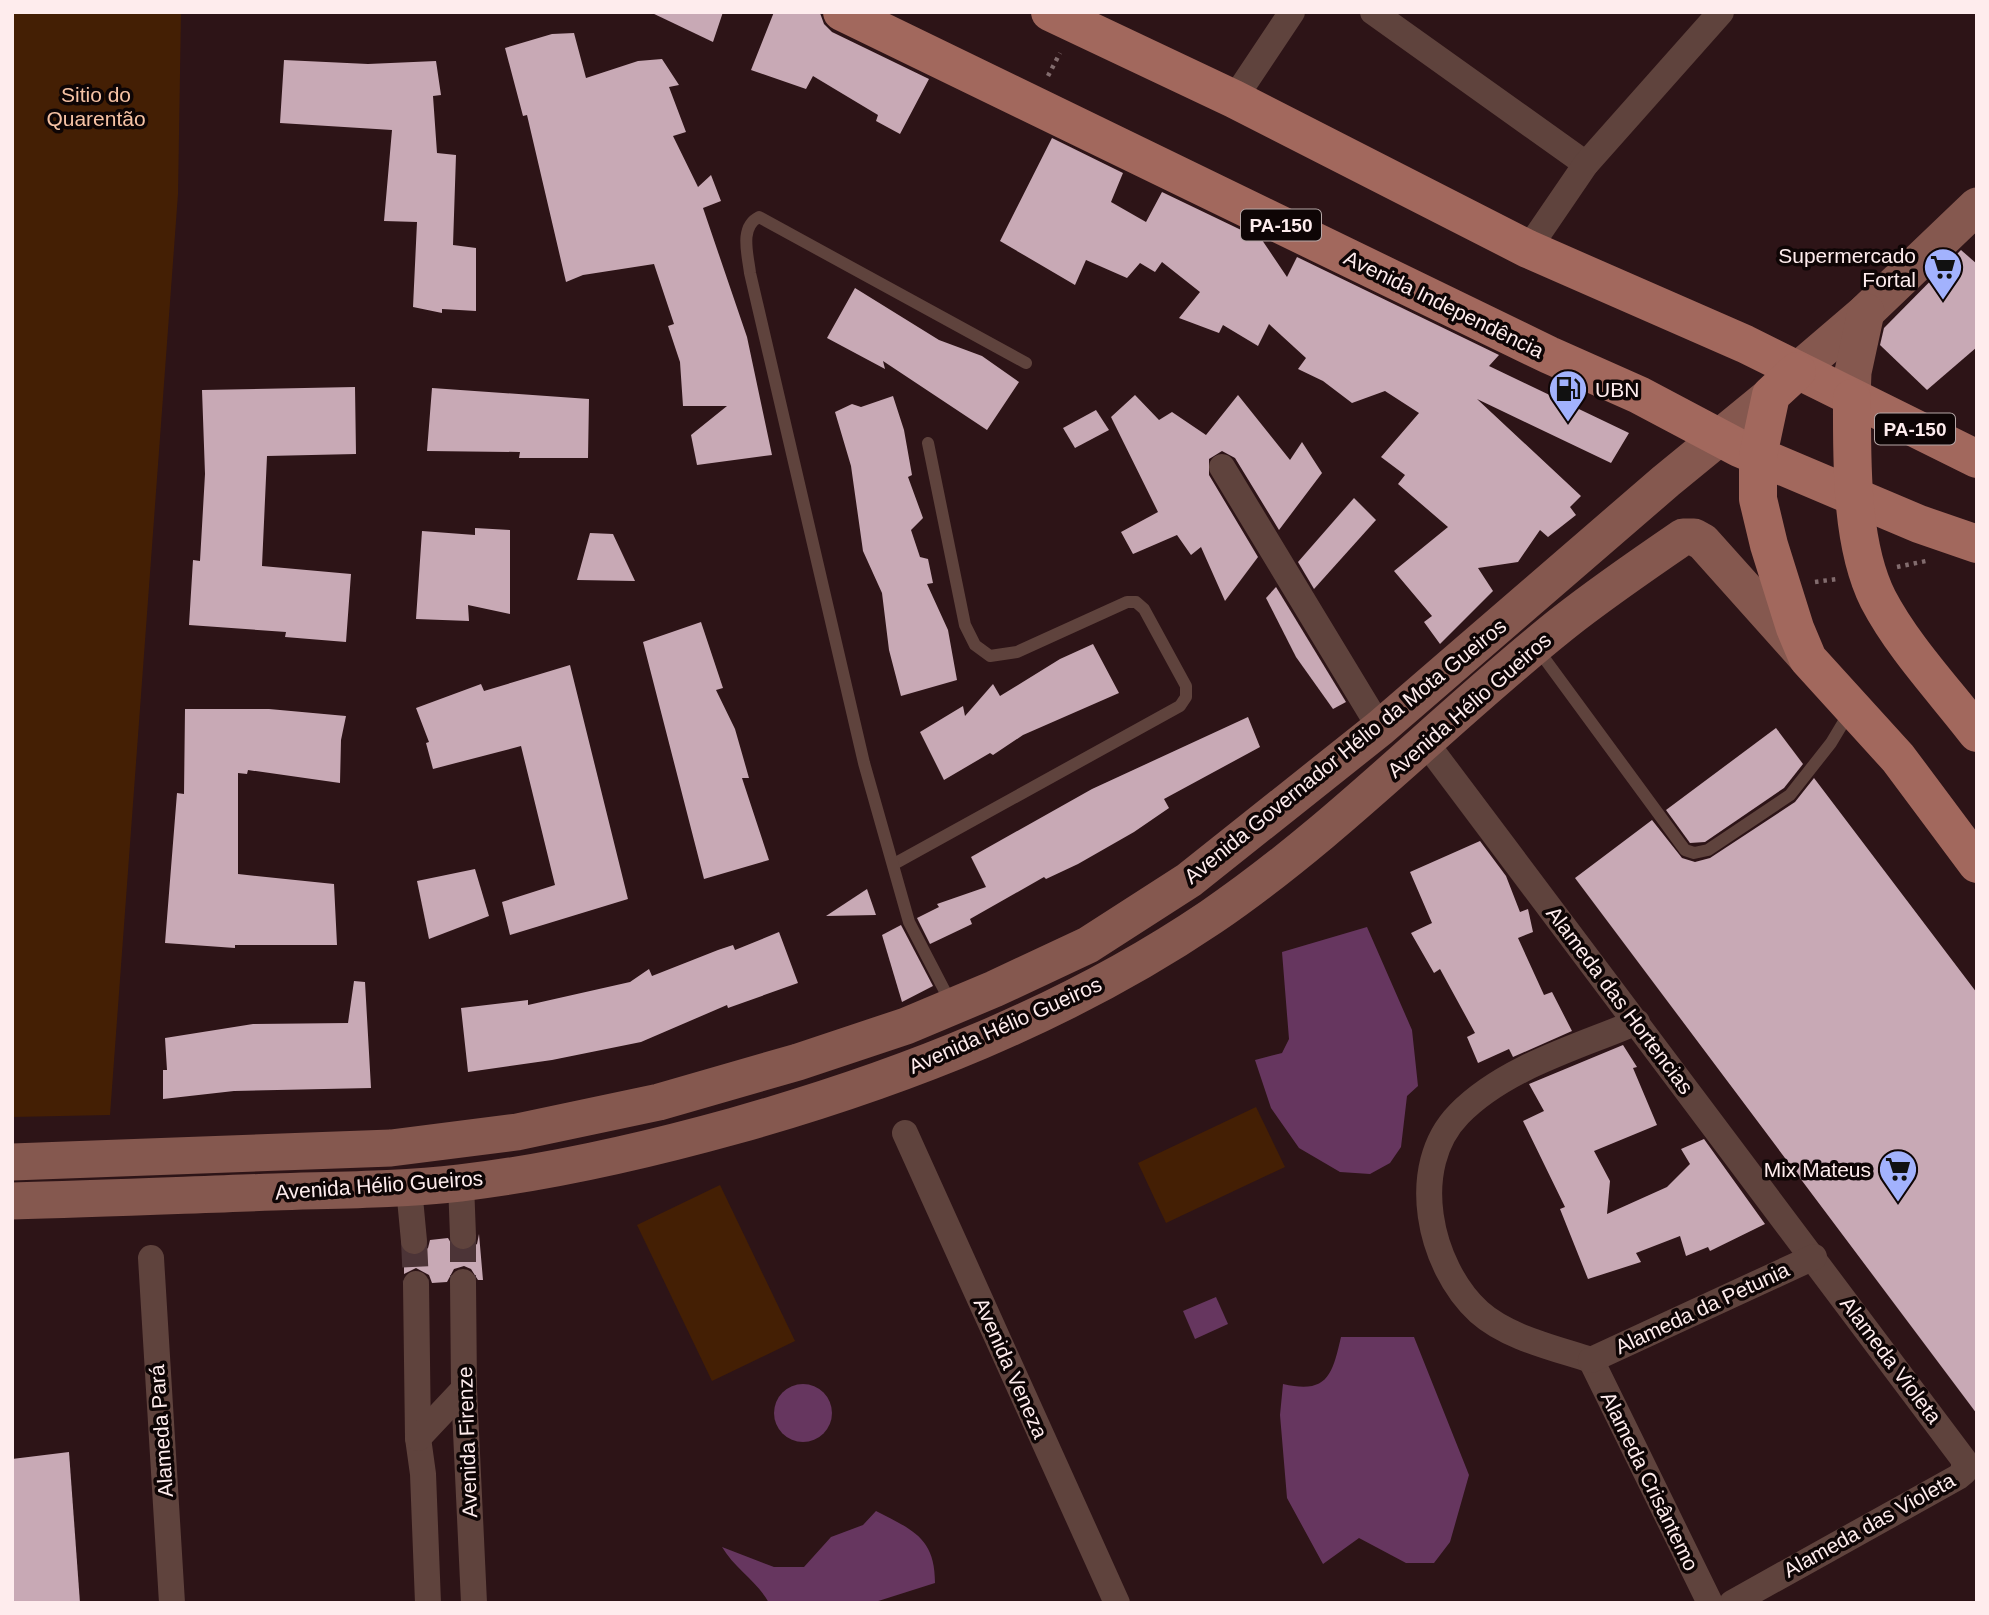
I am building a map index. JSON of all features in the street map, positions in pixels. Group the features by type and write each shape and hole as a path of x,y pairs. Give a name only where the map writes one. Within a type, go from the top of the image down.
{"main road":[{"name":"Avenida Independência","path":"842,12 1549,355 1639,395 1720,439 1855,497 1977,544"},
{"name":"PA-150","path":"1062,18 1234,99 1528,249 1745,344 1784,383 1852,398 1977,459"},
{"path":"1977,206 1866,312 1784,383 1758,456 1759,499 1769,545 1788,609 1808,659 1898,758 1977,864"},
{"path":"1866,312 1853,372 1852,398 1855,497 1864,557 1878,599 1901,634 1977,733"},
{"name":"Avenida Governador Hélio da Mota Gueiros","path":"12,1162 391,1148 517,1132 659,1102 798,1062 953,1006 1087,945 1189,880 1380,729 1666,481 1720,439 1784,383"},
{"name":"Avenida Hélio Gueiros","path":"12,1200 409,1188 461,1183 529,1173 652,1148 780,1113 881,1080 1066,1002 1146,959 1215,914 1292,856 1536,647 1623,578 1684,537 1694,537 1703,542 1808,659"}],"street":[{"path":"1234,99 1292,12"},
{"path":"1373,12 1586,164"},
{"path":"1528,249 1586,164 1721,12"},
{"path":"1222,467 1380,729"},
{"name":"Alameda das Hortencias","path":"1426,743 1814,1257"},
{"path":"1591,1360 1521,1335 1479,1312 1459,1286 1439,1249 1427,1210 1429,1179 1440,1144 1457,1116 1481,1094 1519,1072 1637,1022"},
{"name":"Avenida Veneza","path":"905,1133 1117,1603"},
{"path":"461,1183 463,1236"},
{"path":"409,1188 414,1241"},
{"name":"Alameda da Petunia","path":"1591,1360 1814,1257"},
{"name":"Alameda Violeta","path":"1814,1257 1961,1453 1965,1465"},
{"name":"Alameda Pará","path":"150,1258 172,1603"},
{"name":"Avenida Firenze","path":"463,1282 464,1389 474,1603"},
{"path":"416,1284 418,1438 423,1474 428,1603"},
{"name":"Alameda Crisântemo","path":"1591,1360 1710,1603"},
{"path":"418,1438 464,1389"},
{"name":"Alameda das Violeta","path":"1732,1603 1958,1477 1965,1465"}],"lane":[{"path":"953,1006 909,922 864,762 750,273 746,232 751,221 758,217 1027,363"},
{"path":"894,864 1180,706 1186,697 1186,686 1144,609 1136,602 1127,602 1017,652 990,656 975,645 965,625 928,443"},
{"path":"1536,647 1685,850 1694,853 1708,850 1790,795 1830,743 1851,709"}],"path":[{"path":"1034,106 1062,18"},
{"path":"1888,570 1937,560"},
{"path":"1805,587 1814,582 1839,578"}],"green space":[{"name":"Sitio do Quarentão","path":"12,12 181,12 178,194 110,1115 12,1117"},
{"path":"1256,1107 1285,1167 1166,1223 1138,1163"},
{"path":"720,1185 795,1341 712,1381 637,1225"}],"shaded area":[{"path":"1367,927 1412,1030 1418,1086 1407,1096 1401,1147 1390,1163 1370,1174 1340,1172 1299,1148 1271,1108 1255,1060 1282,1053 1289,1039 1282,952"},
{"path":"1216,1297 1228,1324 1195,1339 1183,1311"},
{"path":"1341,1337 1414,1337 1469,1475 1450,1542 1434,1563 1406,1563 1359,1538 1323,1564 1287,1498 1280,1415 1283,1384 1309,1386 1325,1379 1334,1362"},
{"path":"797,1384 809,1384 824,1392 832,1407 832,1419 824,1434 809,1442 797,1442 782,1434 774,1419 774,1407 782,1392"},
{"path":"876,1511 911,1530 926,1545 931,1555 935,1583 872,1603 769,1603 722,1547 774,1567 804,1567 831,1537 863,1525"}],"building":[{"path":"650,12 723,12 713,42"},
{"path":"774,12 820,13 824,24 832,32 929,79 900,134 876,121 878,115 813,76 806,89 751,70"},
{"path":"574,33 586,78 638,61 662,59 679,85 669,87 686,132 673,136 698,187 711,175 721,201 703,208 747,337 772,455 697,465 691,435 727,406 683,406 680,362 668,326 674,324 654,264 583,275 566,282 527,115 523,116 505,48 552,34"},
{"path":"284,60 368,64 436,61 441,95 433,96 437,153 456,155 453,245 476,248 476,311 442,309 442,313 413,307 417,222 384,221 392,130 280,123"},
{"path":"1052,138 1123,173 1111,202 1146,222 1162,192 1262,240 1287,277 1297,257 1499,355 1489,366 1629,433 1611,463 1477,399 1581,496 1570,507 1576,515 1548,537 1540,530 1518,562 1478,568 1493,591 1440,644 1424,622 1432,616 1394,571 1448,527 1398,484 1405,475 1381,457 1419,413 1385,391 1352,403 1323,381 1298,369 1306,358 1269,324 1258,346 1223,325 1219,333 1179,318 1200,292 1162,262 1155,272 1140,263 1127,278 1086,260 1075,285 1000,241"},
{"name":"Supermercado Fortal","path":"1961,250 1977,264 1977,347 1927,390 1880,345 1884,328"},
{"path":"855,288 939,340 982,356 1019,382 987,430 883,361 885,369 827,338"},
{"path":"355,387 356,454 267,456 262,566 351,574 346,642 285,637 286,632 189,625 193,560 200,561 205,474 202,390"},
{"path":"432,388 589,399 588,458 519,458 520,452 427,451"},
{"path":"1135,395 1159,420 1172,412 1206,435 1238,395 1290,460 1302,442 1322,473 1279,530 1235,458 1222,451 1209,459 1209,475 1258,557 1225,601 1201,547 1191,555 1177,535 1133,554 1121,532 1158,512 1111,417"},
{"path":"893,396 904,430 912,475 908,477 923,518 911,530 920,557 928,559 933,583 927,584 948,630 957,680 901,696 889,650 882,593 863,551 851,466 835,412 852,404 861,407"},
{"path":"1096,410 1109,430 1075,448 1063,428"},
{"path":"1354,498 1376,520 1314,589 1298,562"},
{"path":"475,528 510,530 510,614 468,605 469,621 416,619 422,531 475,535"},
{"path":"590,533 613,534 635,581 577,580"},
{"path":"1276,587 1346,702 1333,709 1296,657 1266,598"},
{"path":"701,622 723,688 716,690 735,729 749,778 742,778 769,860 704,879 643,642"},
{"path":"1093,644 1119,693 1023,735 993,755 990,753 944,780 920,732 963,706 965,716 993,684 1000,696 1060,659"},
{"path":"570,665 628,899 510,935 502,902 555,885 521,746 433,769 426,743 429,742 416,708 481,684 484,691"},
{"path":"185,709 269,709 346,716 341,740 340,783 248,770 247,774 238,773 238,874 334,884 337,945 235,945 235,948 165,943 177,793 184,794"},
{"path":"1248,717 1260,747 1164,799 1169,808 1134,832 1078,864 1046,879 1044,877 970,919 972,924 930,944 917,918 939,907 937,904 986,887 971,857 1092,789"},
{"path":"1776,728 1803,764 1784,788 1705,842 1690,843 1666,810"},
{"name":"Mix Mateus","path":"1814,778 1977,993 1977,1414 1575,878 1652,820 1682,858 1695,862 1710,858 1795,802"},
{"path":"1480,841 1506,876 1520,912 1528,909 1533,932 1518,938 1544,995 1552,992 1572,1031 1513,1057 1509,1049 1478,1063 1467,1037 1475,1033 1440,969 1434,973 1411,933 1432,923 1410,872"},
{"path":"475,869 489,916 429,939 417,881"},
{"path":"867,889 876,915 826,916"},
{"path":"901,925 933,986 902,1002 882,935"},
{"path":"779,932 798,983 728,1008 727,1005 641,1042 552,1060 468,1072 461,1008 528,1000 528,1005 630,982 649,969 652,976 718,950 733,945 735,950"},
{"path":"354,981 365,982 371,1088 234,1091 163,1099 163,1070 167,1070 165,1038 253,1024 348,1023"},
{"path":"1623,1045 1637,1067 1633,1068 1657,1125 1594,1151 1610,1181 1607,1214 1667,1187 1690,1164 1681,1149 1704,1139 1765,1224 1710,1251 1708,1247 1686,1256 1680,1236 1636,1253 1641,1262 1588,1279 1560,1209 1565,1207 1523,1121 1544,1111 1529,1084"},
{"path":"479,1234 483,1280 478,1280 471,1269 464,1266 454,1269 447,1282 432,1283 429,1275 416,1268 404,1274 404,1253 416,1257 428,1248 430,1240 448,1238 455,1250 464,1252 477,1244"},
{"path":"69,1452 80,1603 13,1603 12,1459"}],"tunnel":[{"path":"463,1236 463,1282"},
{"path":"414,1241 416,1284"}],"place":[{"name":"Supermercado Fortal","path":"1943,301"},
{"name":"UBN","path":"1568,423"},
{"name":"Mix Mateus","path":"1898,1203"}]}
